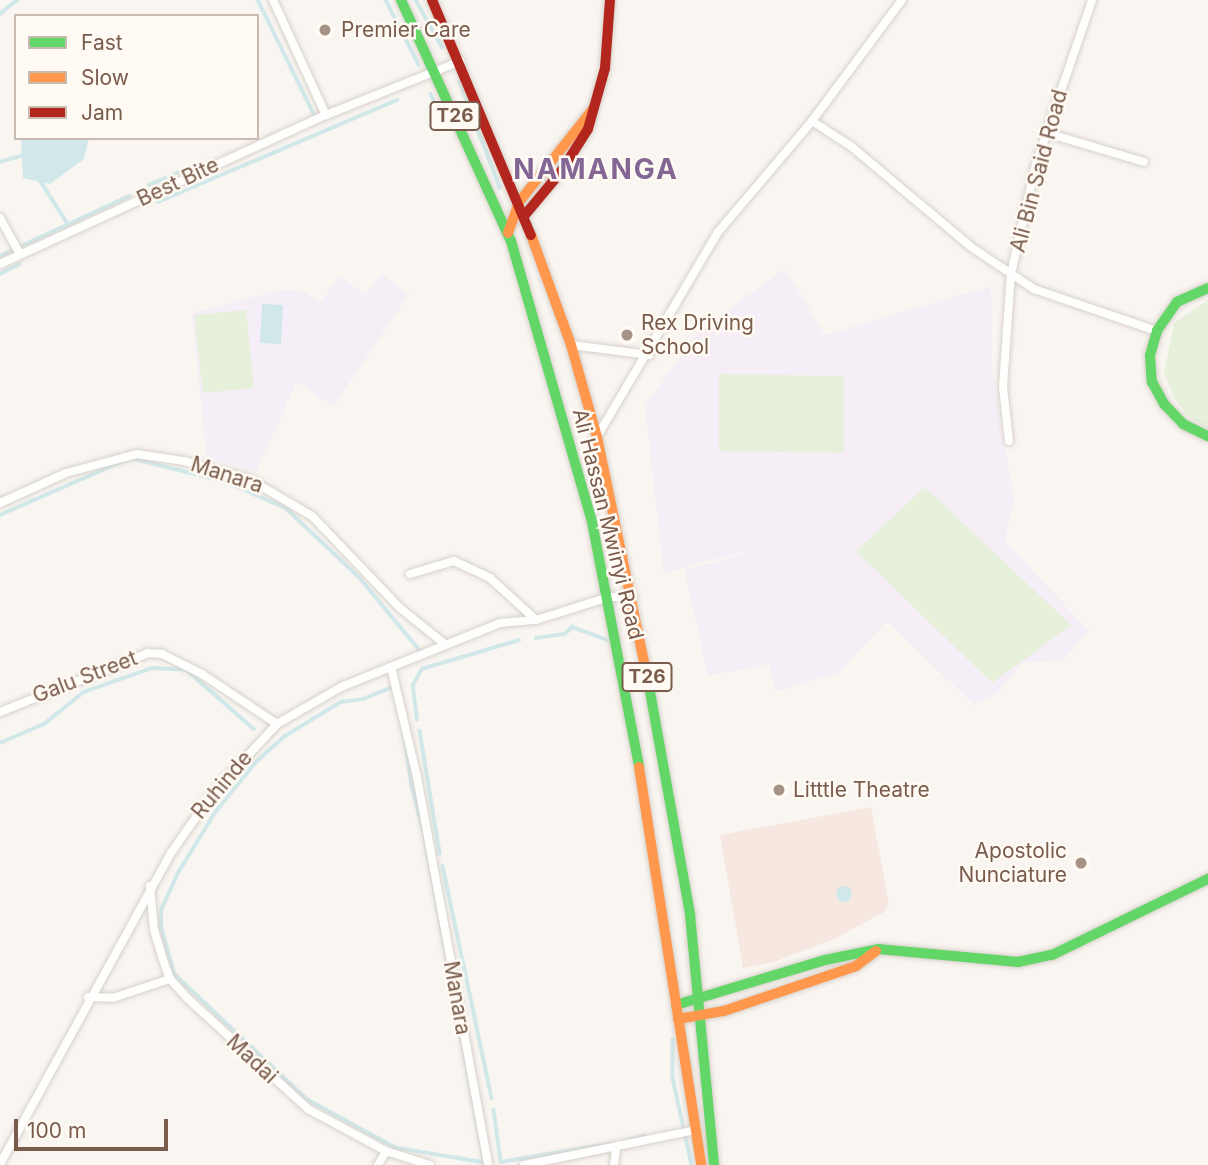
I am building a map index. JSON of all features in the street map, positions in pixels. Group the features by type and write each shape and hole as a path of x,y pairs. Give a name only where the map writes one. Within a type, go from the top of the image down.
{"main road":[{"name":"Ali Hassan Mwinyi Road","path":"401,0 508,233 578,471 609,597 701,1165"},
{"name":"Ali Hassan Mwinyi Road","path":"432,0 461,61 524,215 571,345 597,437 633,597 690,915 714,1165"},
{"path":"524,215 576,150 593,108 607,55 610,0"},
{"path":"508,233 519,202 593,108"},
{"path":"1208,288 1177,303 1157,331 1150,356 1152,382 1164,404 1183,424 1208,436"},
{"path":"676,1005 699,1002 825,960 878,949 1018,962 1052,955 1208,879"},
{"path":"678,1019 701,1016 856,965 878,949"}],"street":[{"path":"274,0 326,115"},
{"path":"597,437 649,355 718,232 811,121 902,0"},
{"name":"Ali Bin Said Road","path":"1093,0 1025,206 1011,274 1034,289 1157,331"},
{"name":"Best Bite","path":"0,264 326,115 461,61"},
{"path":"811,121 852,147 971,247 1011,274 1003,387 1009,441"},
{"path":"1047,133 1144,162"},
{"path":"0,218 20,254"},
{"path":"571,345 649,355"},
{"name":"Manara","path":"0,503 66,473 137,454 227,472 271,489 312,516 400,608 445,644"},
{"path":"410,575 454,561 490,578 536,620"},
{"name":"Ruhinde","path":"0,1164 150,886 212,794 277,724 341,687 500,623 536,620 609,597 633,597"},
{"name":"Galu Street","path":"0,712 148,653 162,654 192,669 277,724"},
{"name":"Manara","path":"391,667 417,777 488,1165"},
{"name":"Madai","path":"150,886 154,930 170,979 308,1110 386,1151 430,1165"},
{"path":"88,997 113,998 170,979"},
{"path":"524,1165 616,1149 697,1130"},
{"path":"614,1165 616,1149"},
{"path":"378,1165 386,1151"}],"shaded area":[{"path":"785,269 825,335 991,286 992,371 1014,499 1005,541 1089,631 1062,661 1023,662 999,692 974,705 887,621 837,674 776,691 769,664 708,676 685,571 768,545 664,573 645,406 698,331"},
{"path":"381,274 409,294 333,407 297,381 256,472 207,458 192,313 283,289 303,291 320,302 340,276 366,295"},
{"path":"871,807 889,904 884,912 834,939 774,962 743,968 720,835"}],"green space":[{"path":"1208,300 1208,429 1190,418 1174,398 1164,373 1174,323"},
{"path":"246,310 254,388 203,393 194,315"},
{"path":"719,374 844,376 844,453 719,451"},
{"path":"925,487 1071,625 992,683 856,551"}],"water":[{"path":"21,140 89,140 84,159 50,184 23,178"},
{"path":"262,304 283,305 281,344 260,343"},
{"path":"844,886 850,888 850,900 844,902 838,900 836,894 838,888"}],"waterway":[{"path":"0,14 17,0"},
{"path":"258,0 315,116"},
{"path":"386,0 419,65"},
{"path":"416,0 442,47"},
{"path":"460,82 500,188"},
{"path":"431,94 436,105"},
{"path":"158,202 397,100"},
{"path":"0,162 25,155"},
{"path":"149,185 196,165"},
{"path":"40,180 68,224"},
{"path":"0,256 129,196"},
{"path":"0,274 20,264"},
{"path":"131,458 226,482 286,508 360,578 422,653"},
{"path":"0,515 121,462"},
{"path":"536,638 565,634 572,627 608,640"},
{"path":"417,720 413,685 422,669 519,640"},
{"path":"0,743 44,724 84,692 152,668 187,670 254,729"},
{"path":"393,687 401,704 412,786 425,836 485,1163 395,1148 306,1099 174,974 161,927 161,910 178,873 216,811 256,762 285,736 341,702 363,699 393,687"},
{"path":"420,731 440,853"},
{"path":"443,866 492,1098"},
{"path":"673,1039 673,1078 692,1165"},
{"path":"494,1110 501,1162 608,1144"},
{"path":"630,1140 643,1136"}],"traffic: fast":[{"path":"401,0 511,241 592,522 639,767"},
{"path":"1208,288 1177,302 1157,331 1150,356 1152,382 1164,404 1183,424 1208,436"},
{"path":"649,686 690,915 714,1165"},
{"path":"676,1005 825,960 878,949 1018,962 1052,955 1208,879"}],"traffic: slow":[{"path":"508,233 519,202 593,109"},
{"path":"531,235 571,345 597,437 649,686"},
{"path":"639,767 701,1165"},
{"path":"678,1019 724,1011 856,966 876,951"}],"traffic: jam":[{"path":"432,0 531,235"},
{"path":"524,216 560,173 588,129 605,68 610,0"}],"place":[{"name":"Premier Care","path":"325,30"},
{"name":"Rex Driving School","path":"627,335"},
{"name":"Litttle Theatre","path":"779,790"},
{"name":"Apostolic Nunciature","path":"1081,863"}],"district":[{"name":"NAMANGA","path":"596,169"}]}
